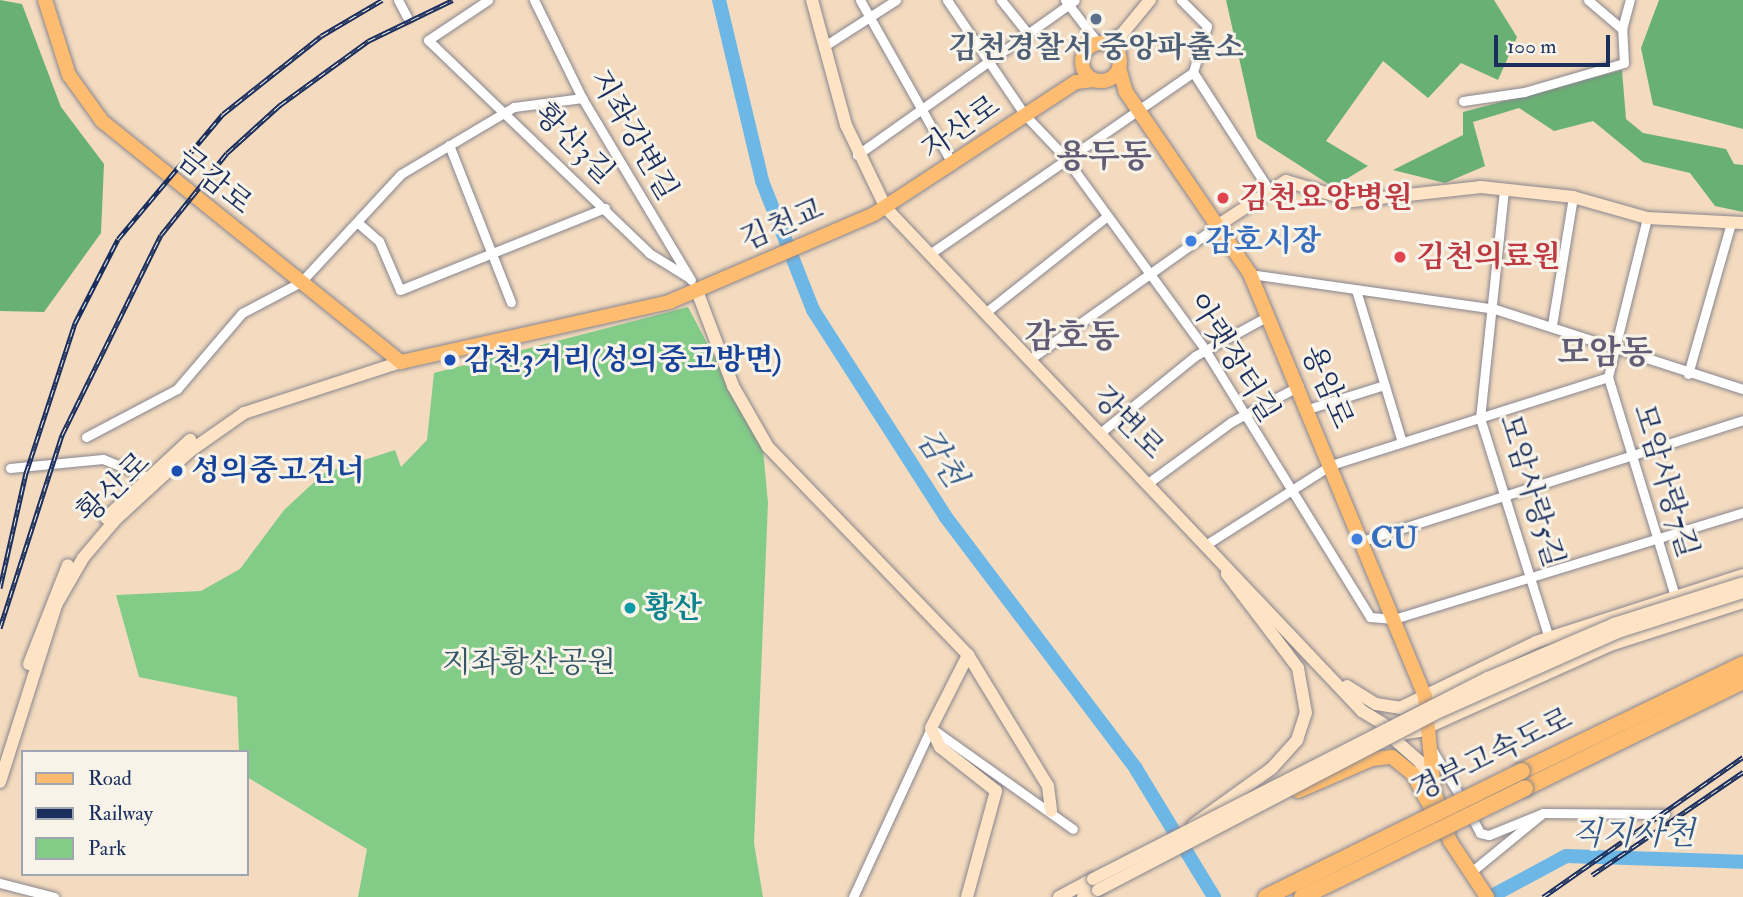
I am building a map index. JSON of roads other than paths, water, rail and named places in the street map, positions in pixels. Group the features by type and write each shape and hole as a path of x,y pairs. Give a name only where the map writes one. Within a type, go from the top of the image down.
{"highway":[{"name":"경부고속도로","path":"1302,897 1743,664"},
{"name":"경부고속도로","path":"1266,897 1743,681"}],"main road":[{"name":"금감로","path":"45,0 69,75 102,121 401,362"},
{"path":"1119,62 1100,80 1076,82 1094,43 1119,62 1126,92"},
{"path":"1082,66 1100,80 1126,92"},
{"name":"자산로","path":"880,211 1076,82"},
{"name":"용암로","path":"1126,92 1220,224 1250,274 1269,316 1425,696 1434,791 1450,841"},
{"name":"김천교","path":"704,288 880,211"},
{"name":"황산로","path":"401,362 639,312 704,288"},
{"path":"1183,838 1372,759 1392,757 1413,774 1450,841 1487,897"}],"street":[{"path":"398,0 407,18"},
{"name":"황산3길","path":"488,0 428,40 507,111 672,272 688,277"},
{"name":"지좌강변길","path":"534,0 582,98 688,277 704,288"},
{"name":"강변로","path":"812,0 823,47 857,155 880,211 931,253 985,313 1207,544 1225,567 1341,682 1362,711 1400,734 1429,727 1610,645 1743,602"},
{"path":"860,0 953,165"},
{"path":"823,47 870,21 895,0"},
{"name":"아랫장터길","path":"947,0 993,61 1025,115 1065,157 1205,351 1241,417 1364,612 1394,619"},
{"path":"1001,0 1029,35"},
{"path":"857,155 993,61 1069,2 1094,43 1122,34 1150,0"},
{"path":"931,253 1136,107 1193,72 1207,26 1181,0"},
{"path":"1588,0 1622,29"},
{"path":"1463,101 1524,93 1624,63 1622,29 1630,0"},
{"path":"1119,62 1122,34"},
{"path":"1193,72 1269,190"},
{"path":"86,437 177,389 242,313 301,282 401,174 507,111 582,98"},
{"path":"449,145 511,302"},
{"path":"1030,359 1147,272 1269,190 1301,182 1353,201 1504,190 1573,197 1647,218 1737,223 1688,374"},
{"name":"모암사랑5길","path":"1504,190 1495,309 1480,418 1549,638"},
{"path":"1552,325 1573,197"},
{"path":"357,222 380,241 400,290 493,256 605,208"},
{"path":"985,313 1106,217"},
{"name":"모암사랑7길","path":"1647,218 1608,377 1675,596"},
{"path":"1250,274 1495,309 1552,325 1613,351 1743,389"},
{"path":"704,288 733,386 768,447 968,655 1048,786 1051,811"},
{"path":"1356,290 1402,442"},
{"path":"1100,433 1205,351 1269,316"},
{"name":"황산로","path":"0,754 59,577 147,478 240,406 401,362"},
{"name":"황산로","path":"0,782 56,605 83,558 116,519 190,451 244,413 401,362"},
{"path":"1207,544 1287,490 1331,465 1608,377"},
{"path":"1308,409 1384,385"},
{"path":"1148,482 1241,417 1299,386"},
{"path":"1362,541 1743,420"},
{"path":"10,468 103,459 147,478"},
{"path":"1394,619 1743,512"},
{"path":"1183,838 1272,768 1297,740 1306,713 1298,668 1250,608 1225,567"},
{"name":"강변로","path":"1341,682 1389,708 1425,696 1549,638 1743,575"},
{"path":"1059,897 1095,885 1488,678 1614,624 1743,583"},
{"path":"1183,838 1492,687 1618,632 1743,592"},
{"path":"853,897 931,727 968,655"},
{"path":"1362,711 1420,762 1434,791"},
{"path":"931,727 1073,829"},
{"path":"931,727 940,747 996,791 967,897"},
{"path":"1428,745 1445,764 1480,833 1496,835 1544,813 1665,814"},
{"path":"1472,874 1544,813"},
{"path":"0,883 54,897"},
{"path":"1083,897 1095,885"}],"waterway":[{"name":"감천","path":"719,0 762,181 813,310 945,516 1136,769 1214,897"},
{"name":"직지사천","path":"1490,897 1566,856 1743,862"}],"railway":[{"path":"0,588 26,473 75,323 118,239 223,114 321,36 382,0"},
{"path":"0,628 62,435 161,235 227,153 280,105 368,41 453,0"},
{"path":"1543,897 1743,757"},
{"path":"1592,875 1743,772"}],"place":[{"name":"김천경찰서 중앙파출소","path":"1096,19"},
{"name":"김천요양병원","path":"1223,198"},
{"name":"감호시장","path":"1191,241"},
{"name":"김천의료원","path":"1400,257"},
{"name":"감천3거리(성의중고방면)","path":"450,360"},
{"name":"성의중고건너","path":"177,471"},
{"name":"CU","path":"1357,539"},
{"name":"황산","path":"630,608"}],"district":[{"name":"용두동","path":"1104,157"},
{"name":"감호동","path":"1072,337"},
{"name":"모암동","path":"1605,353"}],"park label":[{"name":"지좌황산공원","path":"529,663"}]}
